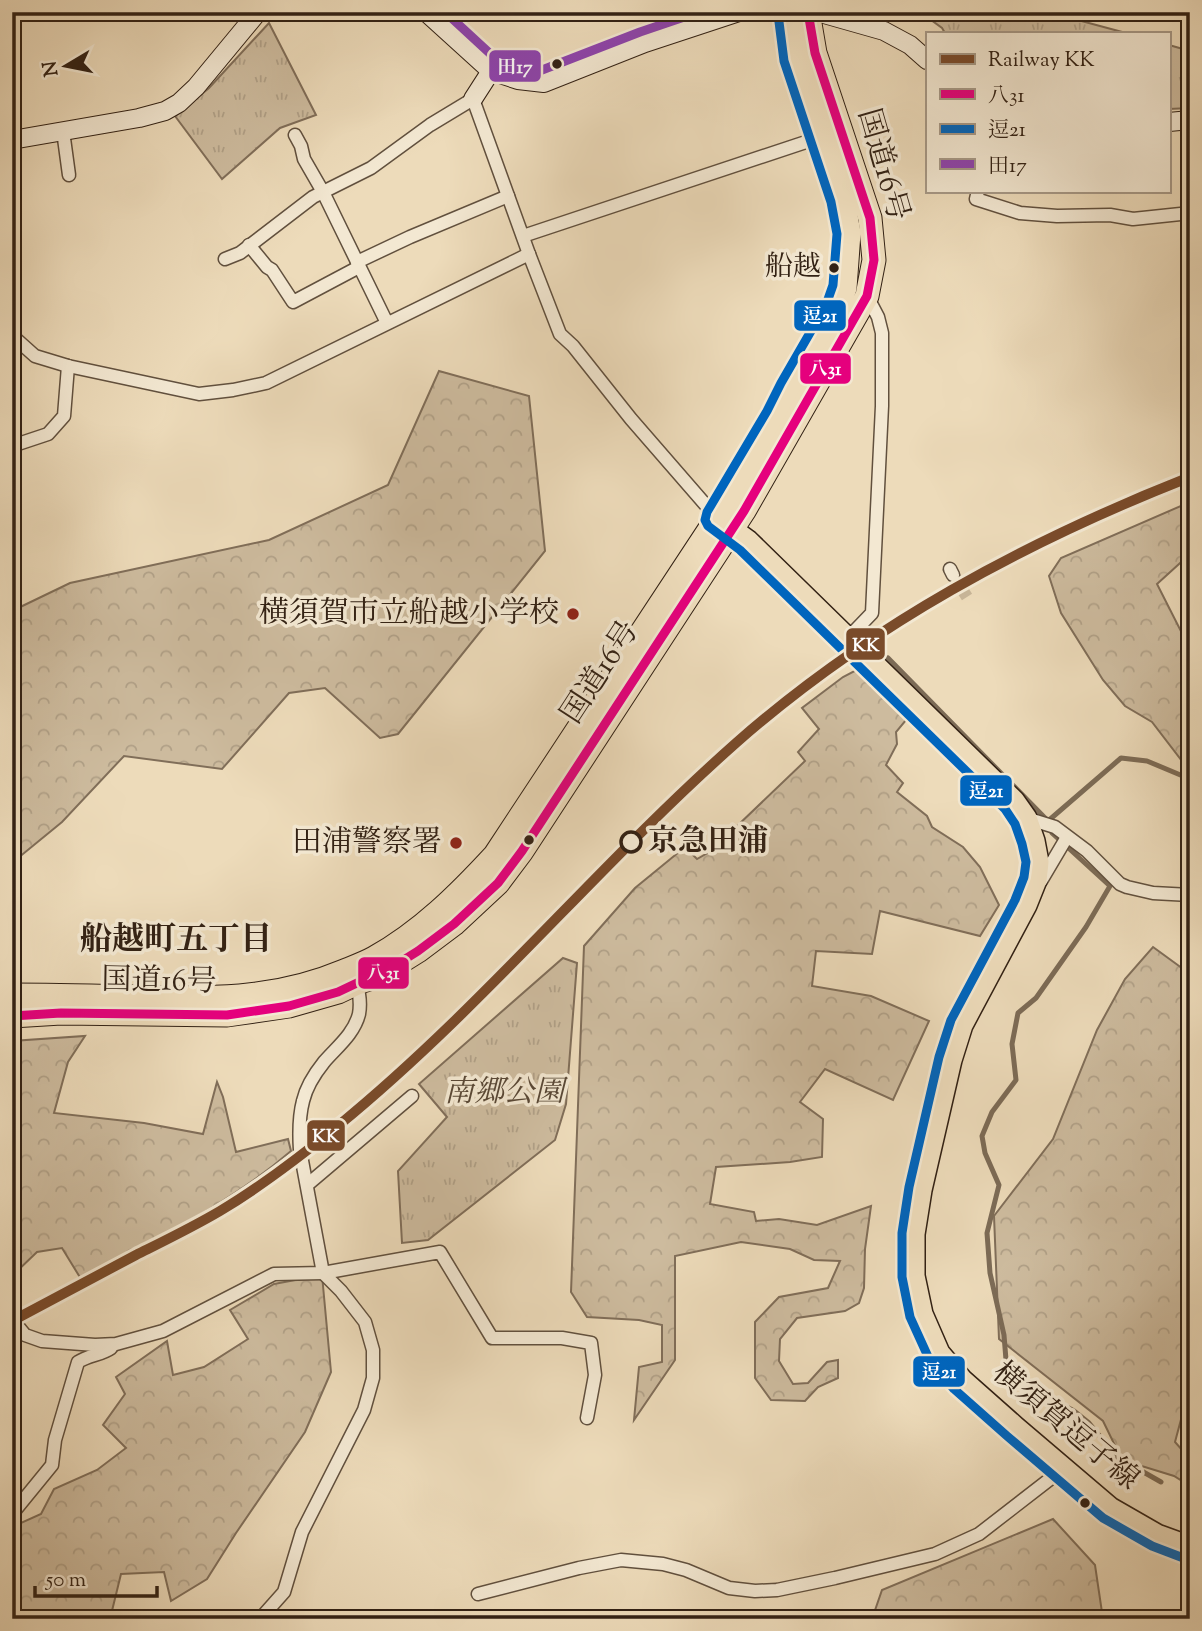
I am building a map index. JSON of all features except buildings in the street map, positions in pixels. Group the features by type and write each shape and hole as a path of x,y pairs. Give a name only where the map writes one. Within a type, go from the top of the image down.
{"highway":[{"name":"国道16号","path":"12,1016 61,1013 227,1015 289,1006 338,992 373,959 421,926 461,891 495,855 724,524 792,389 837,310 845,288 849,233 843,199 796,57 802,13"},
{"name":"国道16号","path":"724,524 744,511 867,296 874,260 870,218 802,13"},
{"name":"国道16号","path":"12,995 238,998 355,975"}],"main road":[{"name":"横須賀逗子線","path":"724,524 748,541 848,638 1014,801 1026,818 1038,862 1036,880 1026,905 962,1025 951,1060 921,1190 914,1234 915,1276 922,1314 939,1353 962,1380 1060,1466 1110,1508 1157,1535 1190,1547"}],"street":[{"path":"12,140 165,111 179,103 196,87 258,12"},
{"path":"426,12 491,71 518,80 544,83 645,43 739,12"},
{"path":"802,13 824,14 884,31 910,45 926,60"},
{"path":"225,259 240,253 313,197 371,168 430,125 473,99 491,71"},
{"path":"473,99 560,334 724,524"},
{"path":"1170,122 1190,120"},
{"path":"62,131 69,175"},
{"path":"295,135 304,159 387,323"},
{"path":"523,236 821,137"},
{"path":"978,192 976,199 1020,213 1057,216 1110,215 1133,219 1190,213"},
{"path":"249,245 272,270 293,302 411,237 508,196"},
{"path":"12,332 35,356 68,366 199,394 233,390 266,383 529,254"},
{"path":"848,638 872,613 882,406 882,333 878,317 867,296"},
{"path":"12,446 48,434 64,416 68,366"},
{"path":"1026,818 1055,827 1087,851 1120,884 1153,892 1190,895"},
{"path":"1026,905 1067,837"},
{"path":"260,1619 284,1592 302,1532 364,1410 373,1378 373,1350 365,1322 323,1273 299,1136 302,1102 322,1065 352,1030 359,1014 355,975"},
{"path":"307,1185 412,1096"},
{"path":"12,1319 25,1335 42,1341 116,1344 163,1331 274,1274 323,1273 440,1252 492,1338 562,1338 591,1343 595,1376 587,1418"},
{"path":"12,1514 52,1465 55,1440 78,1362 88,1356 105,1352 116,1344"},
{"path":"478,1594 621,1560 663,1564 686,1570 729,1588 755,1591 777,1590 835,1578 935,1554 979,1534 1050,1479 1060,1466"}],"green space":[{"path":"920,12 1048,12 1122,32 944,32"},
{"path":"269,23 316,115 280,128 222,179 175,116 209,88"},
{"path":"1170,45 1190,51 1190,108 1170,109"},
{"path":"439,371 529,396 545,551 398,734 380,738 325,688 289,693 222,769 124,756 62,822 12,863 12,611 70,583 269,540 388,485"},
{"path":"1190,502 1190,554 1157,584 1190,649 1190,764 1185,765 1152,722 1125,706 1103,680 1061,613 1049,576 1061,558"},
{"path":"864,666 911,714 896,732 897,744 886,765 903,783 897,792 927,816 932,827 963,847 980,867 999,905 980,936 880,911 872,954 816,951 812,986 871,996 929,1021 893,1100 825,1069 800,1102 823,1119 822,1157 716,1167 710,1204 754,1212 756,1221 779,1219 817,1225 871,1206 865,1249 864,1288 859,1303 845,1311 797,1318 780,1339 779,1361 793,1384 808,1383 827,1362 838,1360 838,1378 818,1387 805,1401 771,1400 755,1378 755,1322 779,1297 828,1288 840,1261 814,1260 790,1249 741,1242 675,1256 675,1360 634,1420 639,1367 662,1362 662,1325 639,1320 587,1317 571,1292 584,946 635,888 685,847 697,859 711,851 805,761 798,752 819,729 802,708 843,677"},
{"path":"1153,947 1190,974 1190,1411 1183,1412 1175,1442 1190,1459 1190,1486 1174,1476 1122,1460 1103,1421 999,1339 994,1216 1053,1139 1097,1030 1125,979"},
{"name":"南郷公園","path":"563,958 577,963 566,1104 555,1140 428,1240 402,1243 398,1171 447,1117 419,1084"},
{"path":"85,1036 68,1062 54,1113 144,1123 203,1134 217,1082 236,1152 288,1139 291,1151 216,1205 81,1279 62,1248 37,1252 12,1276 12,1041"},
{"path":"322,1275 331,1372 305,1432 207,1579 171,1601 164,1572 121,1574 110,1619 12,1619 12,1527 41,1514 54,1489 97,1470 126,1448 103,1425 125,1394 116,1377 167,1341 173,1375 204,1367 248,1339 230,1310 274,1284"},
{"path":"1053,1519 1095,1565 1103,1619 872,1619 882,1590"}],"waterway":[{"path":"888,658 1048,821 1052,833 1110,886 1086,927 1036,998 1018,1013 1012,1044 1016,1080 992,1112 982,1136 985,1153 999,1185 987,1233 990,1273 1004,1335 1006,1360 1038,1391 1074,1411 1089,1423 1117,1457 1161,1482"},
{"path":"1048,821 1121,758 1147,761 1190,779"}],"tunnel":[{"path":"953,575 967,597"}],"rail line":[{"name":"KK","path":"12,1321 220,1211 325,1137 442,1033 685,790 787,700 840,661 951,590 1009,559 1068,529 1190,477"}],"transit line":[{"name":"田17","path":"445,12 497,60 521,68 542,70 699,12"},
{"name":"八31","path":"12,1016 61,1013 227,1015 289,1006 338,992 378,976 454,924 498,883 522,851 744,511 867,296 874,260 870,218 815,53 808,12"},
{"name":"逗21","path":"778,14 784,61 831,202 837,234 833,285 826,305 707,512 705,520 708,526 740,550 1005,809 1015,824 1026,862 1024,877 1015,900 951,1020 939,1057 909,1187 902,1233 902,1277 910,1317 930,1361 954,1389 1007,1436 1103,1518 1152,1546 1186,1559"}],"place":[{"name":"船越","path":"834,268"},
{"name":"横須賀市立船越小学校","path":"573,614"},
{"name":"京急田浦","path":"631,842"},
{"name":"田浦警察署","path":"456,843"}],"district":[{"name":"船越町五丁目","path":"176,941"}]}
